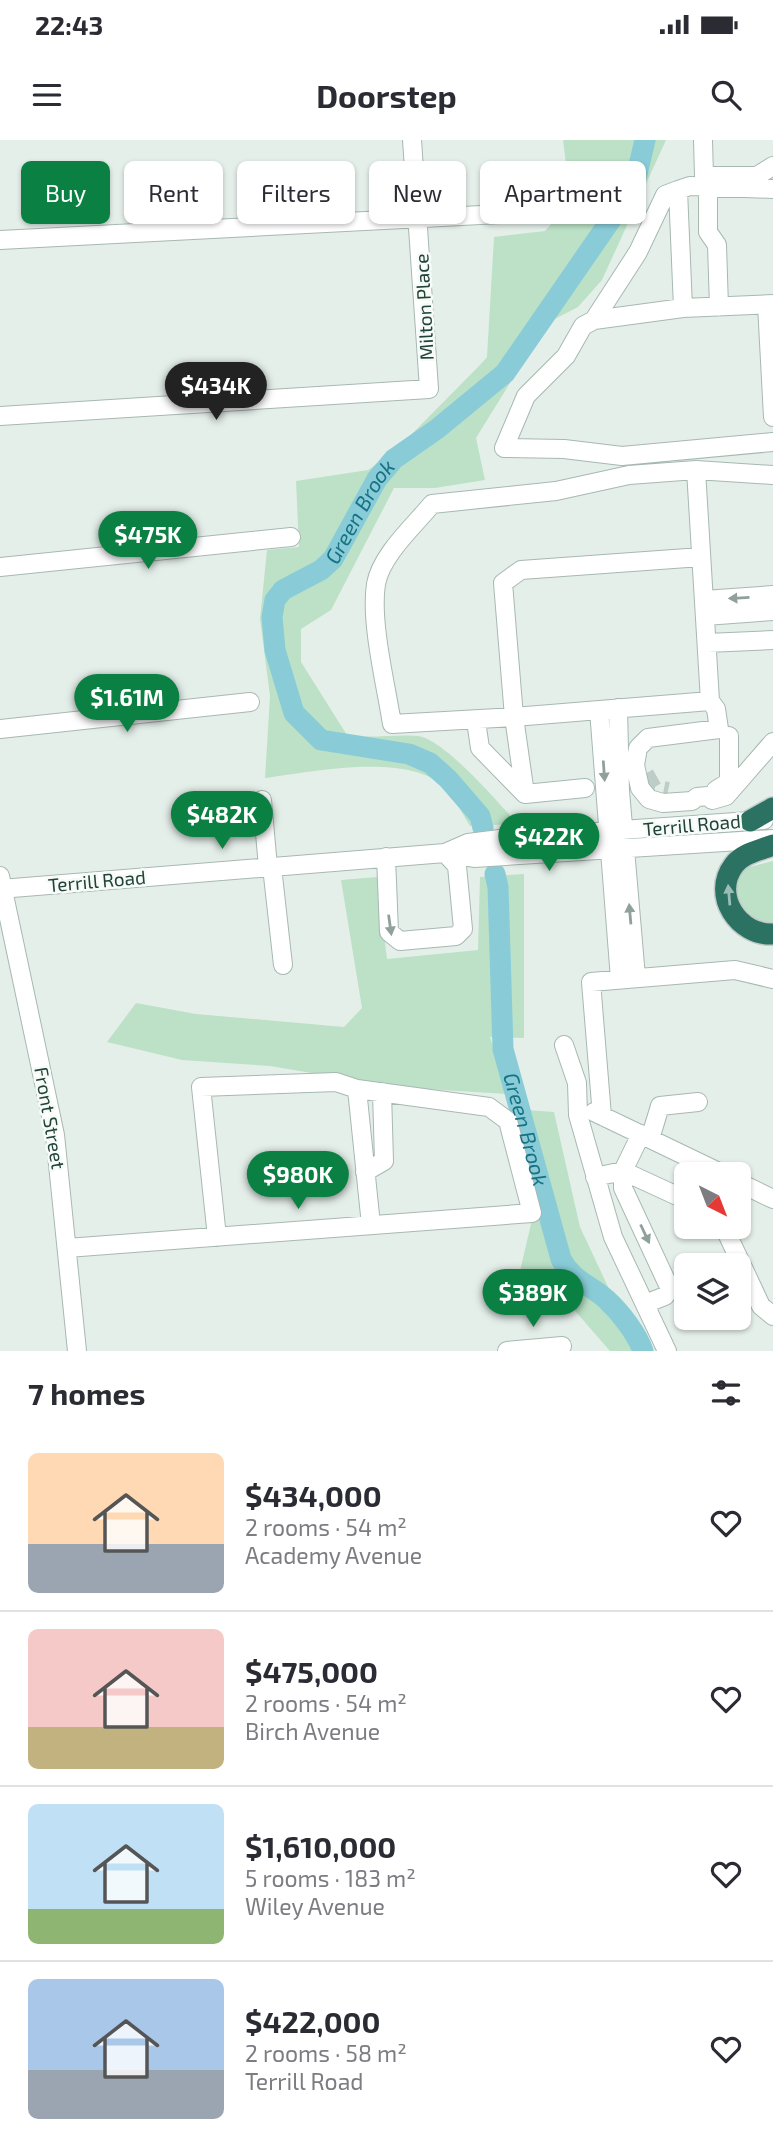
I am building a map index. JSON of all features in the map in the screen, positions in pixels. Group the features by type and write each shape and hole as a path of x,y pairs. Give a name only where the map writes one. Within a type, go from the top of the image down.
{"highway":[{"path":"750,821 773,808"},
{"path":"773,845 750,853 737,862 730,873 727,891 731,909 741,926 762,934 773,934"}],"street":[{"name":"Milton Place","path":"412,140 414,161"},
{"path":"703,140 704,177 757,176 773,166"},
{"path":"594,320 638,252 665,195 690,186 773,189"},
{"path":"708,186 708,232 717,244 719,307"},
{"path":"678,190 683,309"},
{"path":"0,240 369,222"},
{"name":"Milton Place","path":"0,416 429,389 420,224"},
{"path":"773,416 770,304 683,309 594,320 583,326 566,356 526,396 503,448 564,449 622,456 773,442"},
{"path":"696,470 710,701 716,709 724,732 729,782 692,801 657,802 649,799 640,788 635,755 648,737 724,732"},
{"path":"710,701 475,721 391,724 377,632 376,583 389,557 432,504 556,491 629,475 696,470 773,475"},
{"path":"0,567 291,537"},
{"path":"525,794 514,717 503,583 521,570 701,557"},
{"path":"705,608 773,596"},
{"path":"705,608 773,611"},
{"path":"707,643 773,640"},
{"path":"0,729 250,702"},
{"path":"618,708 616,831 628,978"},
{"path":"599,710 616,831"},
{"path":"475,721 480,748 525,794"},
{"path":"724,732 750,768"},
{"path":"645,774 646,751 659,737"},
{"path":"668,791 692,793 712,800 726,796 773,742"},
{"path":"525,794 585,788"},
{"path":"262,800 283,965"},
{"name":"Terrill Road","path":"1,884 445,853 616,831 773,819"},
{"name":"Terrill Road","path":"511,846 617,851 773,839"},
{"path":"386,857 389,932 395,939 411,940 456,936 463,929 457,866 445,853"},
{"name":"Front Street","path":"1,884 55,1135 77,1351"},
{"path":"602,1115 591,982 735,970 773,979"},
{"path":"564,1045 577,1083 578,1115 613,1237 667,1351"},
{"path":"67,1248 217,1237 532,1213 508,1121 489,1107 356,1089 336,1082 201,1087 217,1237"},
{"path":"356,1089 371,1225"},
{"path":"365,1172 384,1161 382,1092"},
{"path":"645,1304 665,1296 670,1289 623,1188 623,1171 646,1136 660,1106 698,1102"},
{"path":"579,1105 699,1162"},
{"path":"595,1177 623,1171 674,1194"},
{"path":"751,1188 773,1199"},
{"path":"730,1239 761,1306 773,1316"},
{"path":"508,1351 562,1346"}],"green space":[{"path":"563,140 666,140 646,184 646,161 566,161"},
{"path":"551,224 628,224 602,280 578,307 547,323 476,438 485,480 435,488 394,488 331,610 301,629 301,662 347,735 417,736 428,740 442,748 471,773 518,824 470,826 443,786 427,776 406,770 357,767 265,778 270,696 260,619 267,550 299,547 296,481 368,470 397,449 487,357 494,237 545,231"},
{"path":"773,861 773,929 760,928 736,904 734,886 742,869"},
{"path":"524,874 524,1038 490,1037 507,1094 395,1087 270,1066 182,1060 107,1042 136,1003 196,1014 344,1027 362,1008 341,880 377,877 387,959 478,950 480,877"},
{"path":"513,1109 554,1112 580,1227 609,1289 633,1318 649,1351 610,1351 555,1288 516,1288 531,1224 526,1166"}],"waterway":[{"name":"Green Brook","path":"483,828 480,816 448,779 430,763 409,754 321,740 294,713 275,650 272,617 275,600 283,590 321,570 333,559 377,479 394,459 437,429 505,373 619,208 637,174 645,140"},
{"name":"Green Brook","path":"495,874 498,887 503,1049 561,1259 571,1273 618,1311 633,1331 643,1351"}],"tunnel":[{"path":"645,774 653,788 668,791"}]}
